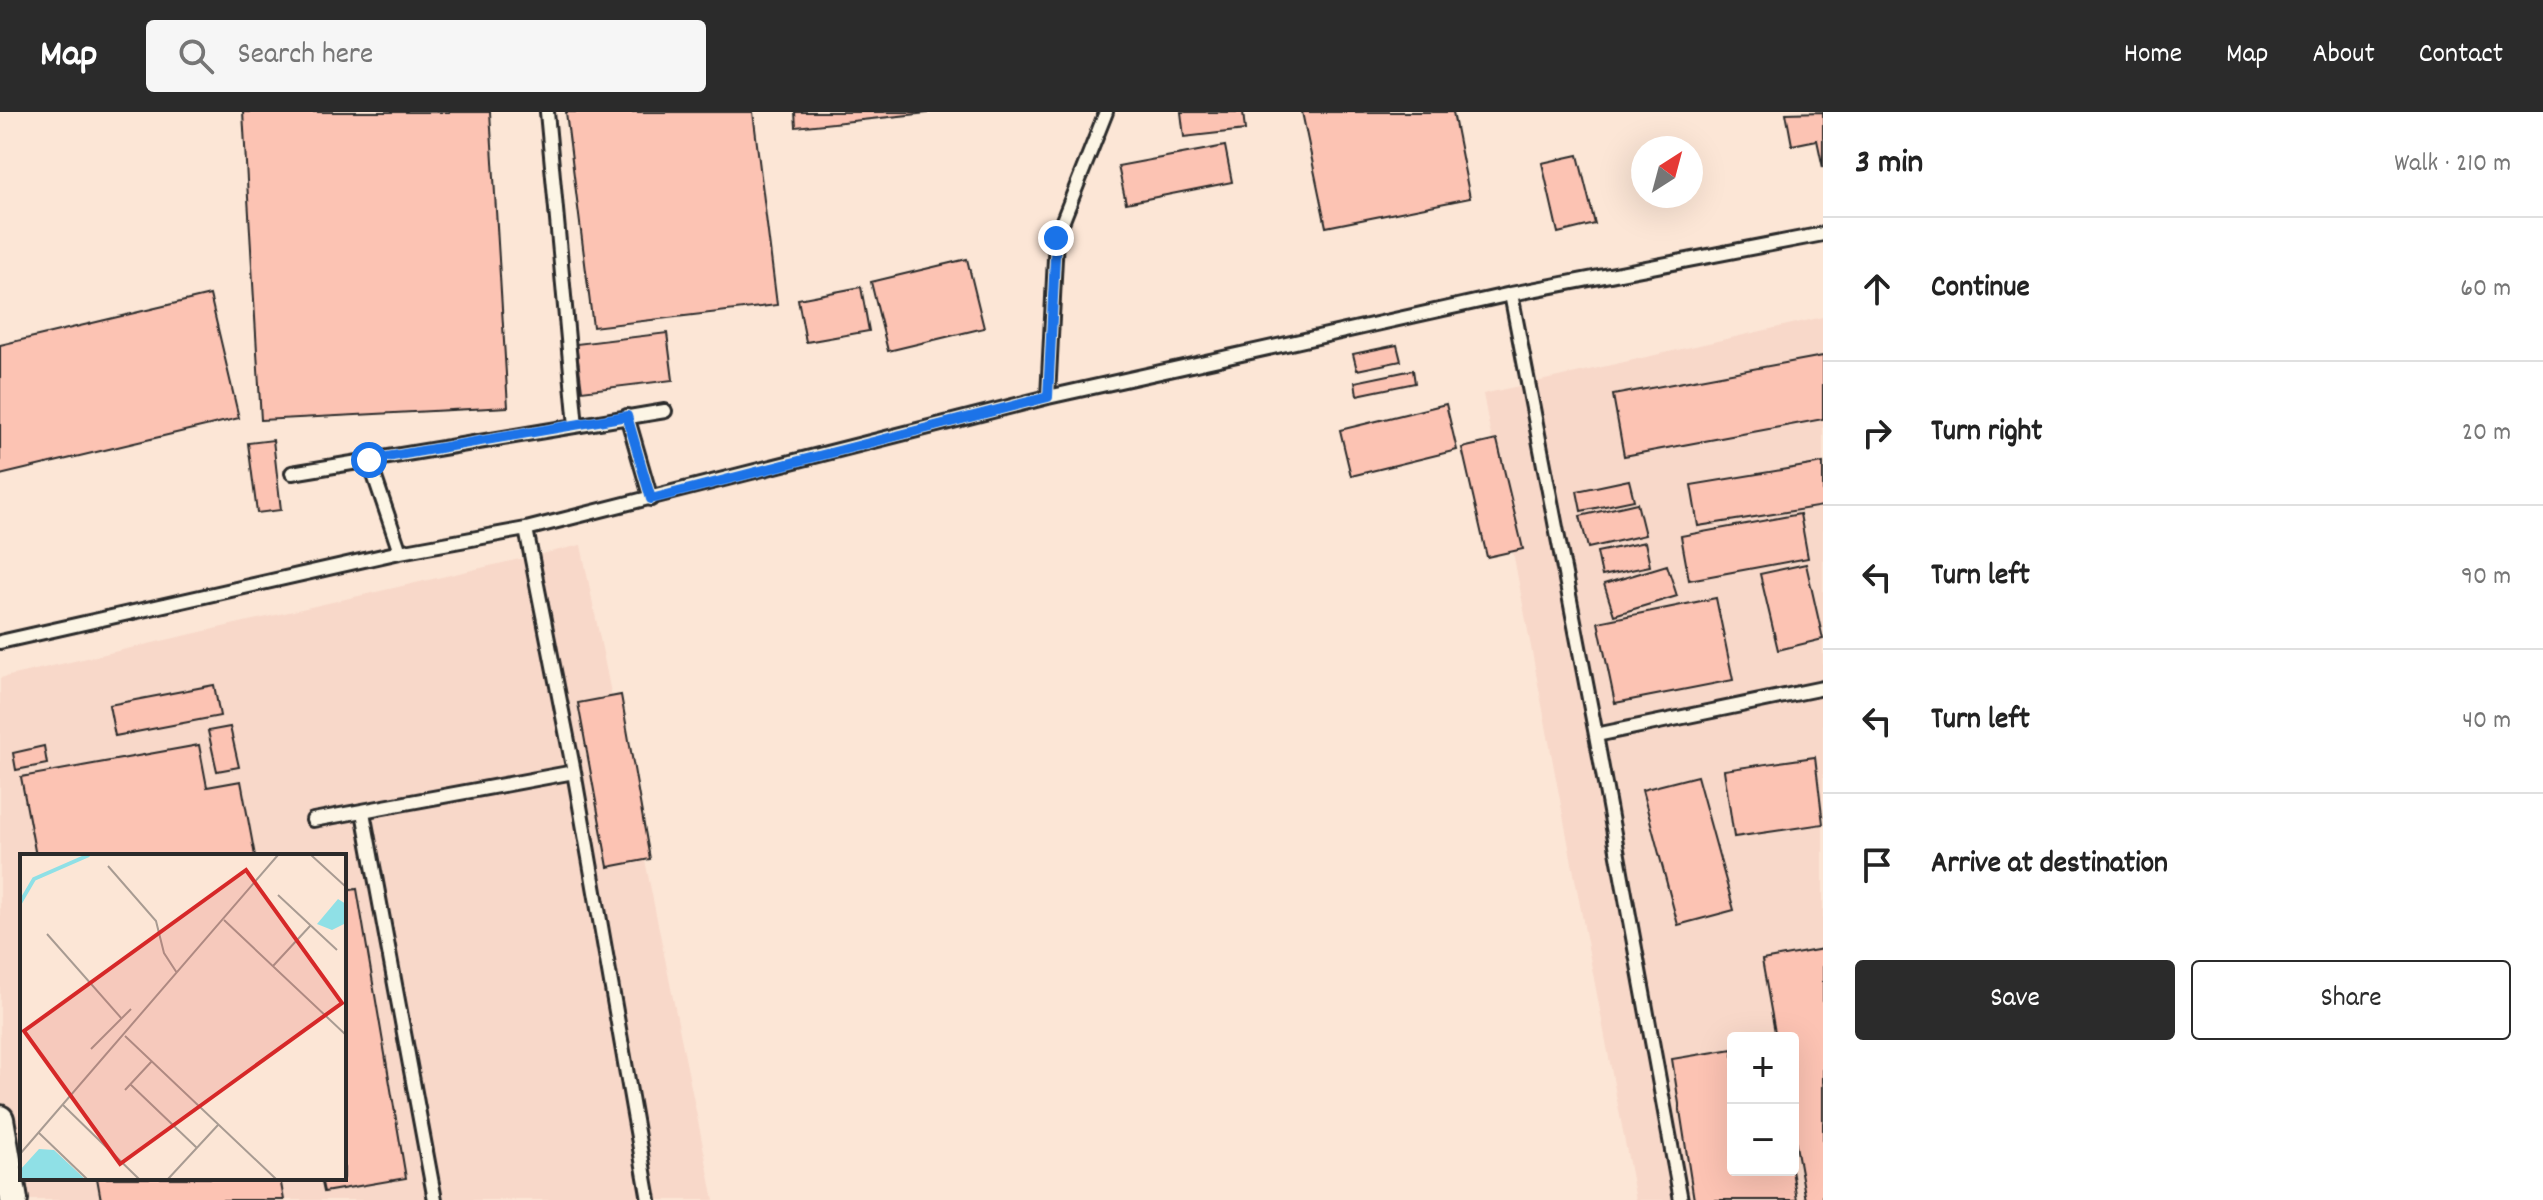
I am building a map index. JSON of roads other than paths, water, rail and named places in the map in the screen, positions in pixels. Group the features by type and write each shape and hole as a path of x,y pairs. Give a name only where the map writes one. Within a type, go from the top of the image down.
{"street":[{"path":"0,1119 14,1200"}],"lane":[{"path":"547,112 576,426"},
{"path":"1048,397 1056,238 1106,112"},
{"path":"0,642 400,552 526,529 1048,397 1511,294 1823,234"},
{"path":"1511,294 1681,1200"},
{"path":"292,473 665,411"},
{"path":"627,416 651,499"},
{"path":"369,460 400,552"},
{"path":"526,529 574,772 649,1200"},
{"path":"1596,735 1823,688"},
{"path":"313,820 574,772"},
{"path":"363,812 435,1200"}]}
